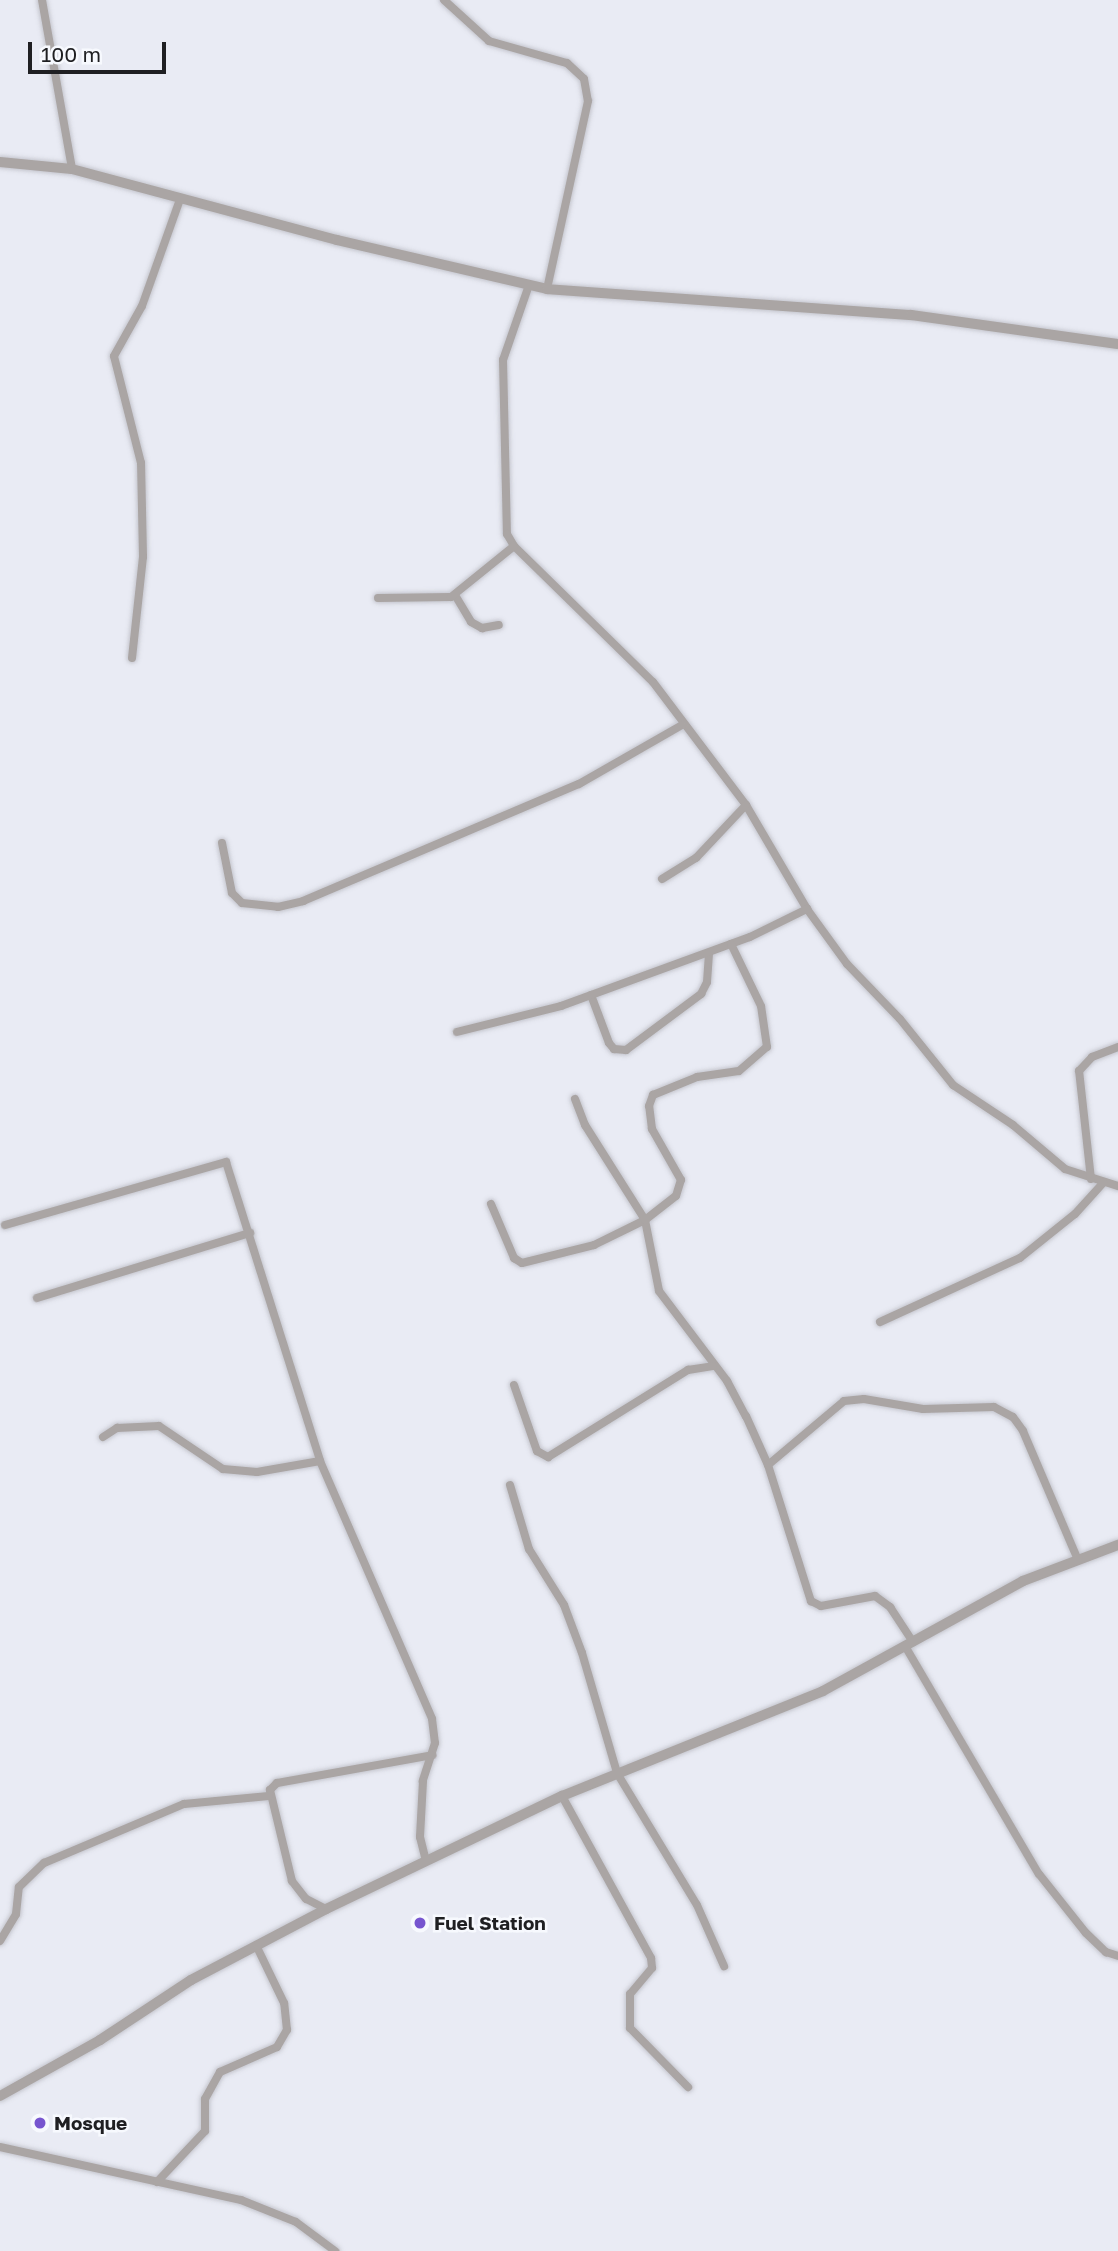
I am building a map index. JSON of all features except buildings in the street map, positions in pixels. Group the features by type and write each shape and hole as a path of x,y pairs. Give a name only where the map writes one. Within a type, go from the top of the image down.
{"street":[{"path":"42,0 72,169"},
{"path":"444,0 489,41 567,63 584,79 588,101 547,289"},
{"path":"0,162 72,169 180,199 547,289 911,314 1118,344"},
{"path":"132,657 143,557 142,463 114,356 142,306 180,199"},
{"path":"529,285 503,360 508,534 514,546 640,667 746,805 807,909 860,980 900,1019 953,1085 1013,1125 1065,1168 1103,1184 1118,1186"},
{"path":"378,598 455,595 514,546"},
{"path":"455,595 471,622 482,628 499,625"},
{"path":"222,843 232,893 242,903 278,907 303,901 579,784 682,725"},
{"path":"662,879 696,858 746,805"},
{"path":"457,1032 591,995 645,972 709,953 807,909"},
{"path":"491,1204 514,1258 522,1263 594,1245 645,1220 682,1186 652,1129 649,1106 653,1095 697,1077 739,1071 767,1047 763,1014 731,944"},
{"path":"591,995 609,1043 614,1049 626,1050 701,994 707,982 709,953"},
{"path":"1091,1179 1079,1071 1092,1057 1118,1047"},
{"path":"575,1099 585,1125 645,1220 659,1291 737,1396 768,1465 811,1601 821,1606 875,1595 890,1607 1039,1874 1086,1933 1106,1952 1118,1956"},
{"path":"5,1224 220,1161 229,1168 320,1461 436,1732 424,1781 421,1825 426,1861"},
{"path":"880,1322 1020,1258 1075,1214 1103,1184"},
{"path":"37,1298 250,1233"},
{"path":"514,1385 537,1451 548,1457 688,1370 713,1366"},
{"path":"768,1465 844,1401 864,1399 923,1409 994,1407 1013,1417 1029,1441 1079,1560"},
{"path":"103,1437 117,1428 159,1426 223,1469 257,1472 320,1461"},
{"path":"510,1485 529,1549 564,1605 582,1653 617,1773 697,1906 724,1966"},
{"path":"0,2096 256,1945 326,1909 562,1796 756,1722 909,1644 1023,1581 1118,1545"},
{"path":"326,1909 296,1891 269,1796 277,1783 432,1755"},
{"path":"0,1941 16,1914 19,1887 44,1863 184,1804 269,1796"},
{"path":"562,1796 651,1958 652,1968 630,1994 631,2028 688,2087"},
{"path":"157,2182 205,2131 205,2099 220,2072 277,2047 286,2030 284,2003 256,1945"},
{"path":"0,2147 266,2208 296,2222 335,2251"}],"place":[{"name":"Fuel Station","path":"420,1923"},
{"name":"Mosque","path":"40,2123"}]}
